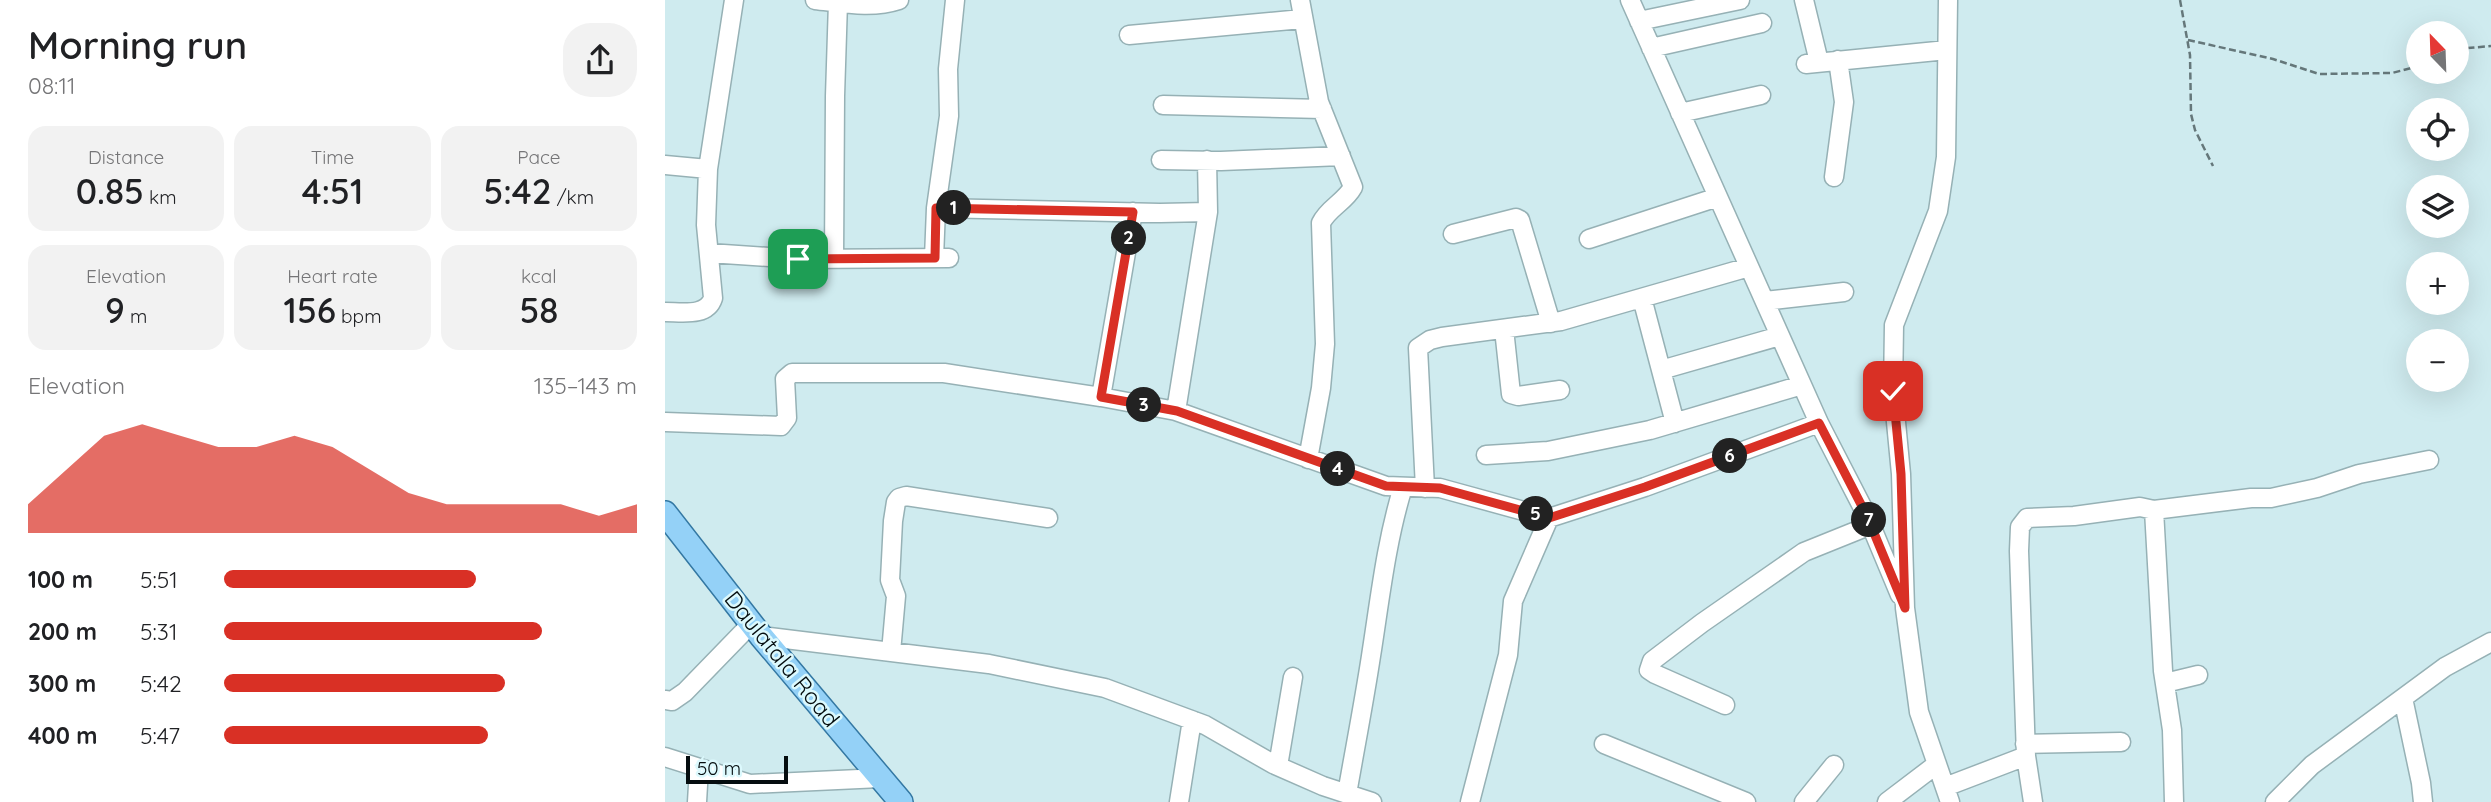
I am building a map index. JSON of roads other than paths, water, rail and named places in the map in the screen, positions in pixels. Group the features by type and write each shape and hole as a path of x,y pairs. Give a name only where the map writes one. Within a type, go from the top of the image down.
{"main road":[{"name":"Daulatala Road","path":"665,513 756,630 901,802"}],"street":[{"path":"665,312 705,310 711,305 713,298 706,225 708,169 734,0"},
{"path":"815,0 887,4 899,0"},
{"path":"709,253 834,259 942,258 936,208 949,116 948,69 955,0"},
{"path":"1300,0 1322,109 1353,187 1325,214 1321,223 1325,344 1321,388 1308,459"},
{"path":"1630,0 1819,423 1871,525 1905,608"},
{"path":"1639,21 1740,0"},
{"path":"1804,0 1812,63 1947,50"},
{"path":"1948,0 1946,157 1938,211 1894,325 1893,391 1901,474 1905,608 1919,712 1947,795 2026,750 2122,742"},
{"path":"834,259 838,2"},
{"path":"1129,35 1302,19"},
{"path":"1651,48 1762,23"},
{"path":"1834,177 1844,102 1838,60"},
{"path":"1680,113 1761,95"},
{"path":"1163,105 1322,109"},
{"path":"1161,160 1341,156"},
{"path":"1177,411 1208,212 1207,160"},
{"path":"665,165 708,169"},
{"path":"1589,239 1718,197"},
{"path":"936,208 1208,212"},
{"path":"1101,397 1133,212"},
{"path":"1453,234 1515,218 1520,220 1551,323"},
{"path":"1425,488 1417,348 1442,337 1551,323 1749,267"},
{"path":"1765,302 1844,292"},
{"path":"1641,298 1675,423"},
{"path":"1504,329 1511,394 1518,396 1560,390"},
{"path":"1661,370 1780,336"},
{"path":"665,422 781,426 787,418 785,379 793,373 944,373 1177,411 1386,486 1440,488 1549,518 1645,487 1819,423"},
{"path":"1486,455 1548,451 1650,430 1802,385"},
{"path":"2033,802 2026,750 2020,527 2027,518 2074,516 2140,508 2154,510 2271,498 2317,488 2359,474 2429,460"},
{"path":"1347,794 1371,655 1380,584 1403,487"},
{"path":"891,652 896,596 890,580 896,502 899,498 905,496 1048,518"},
{"path":"2154,510 2165,683 2172,730 2174,802"},
{"path":"1469,802 1508,655 1513,601 1549,518"},
{"path":"1725,705 1655,674 1649,670 1652,662 1702,623 1804,552 1871,525"},
{"path":"665,700 672,701 685,692 756,630 891,652 989,664 1105,688 1192,720 1322,786 1372,802"},
{"path":"2275,802 2295,794 2312,765 2445,667 2491,642"},
{"path":"2165,683 2198,676"},
{"path":"1279,766 1293,677"},
{"path":"2403,698 2423,802"},
{"path":"1179,802 1192,720"},
{"path":"1604,744 1746,802"},
{"path":"665,757 750,784 881,778"},
{"path":"1887,802 1937,764"},
{"path":"1804,802 1833,765"},
{"path":"697,802 699,768"}]}
